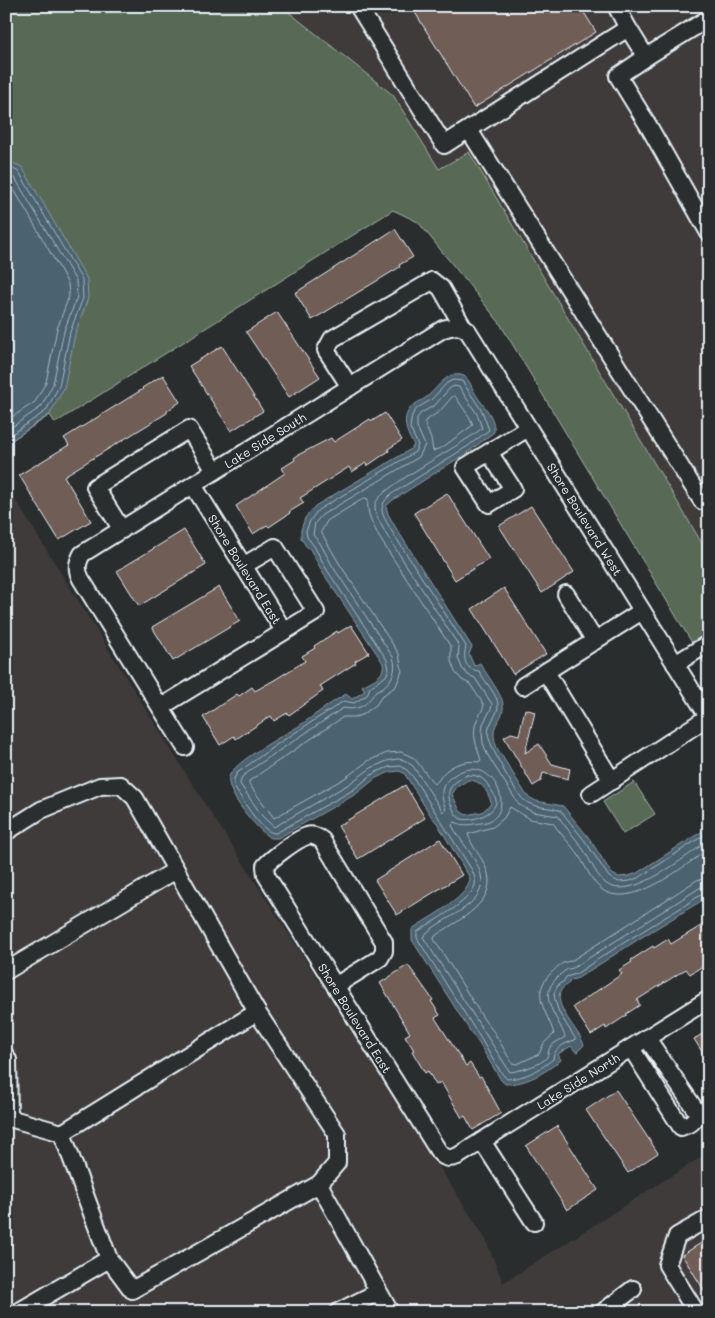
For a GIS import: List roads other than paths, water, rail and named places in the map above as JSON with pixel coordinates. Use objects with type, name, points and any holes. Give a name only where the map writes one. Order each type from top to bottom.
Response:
[{"type":"street","points":[[358,6],[444,145],[628,28]]},
{"type":"street","points":[[616,6],[646,57]]},
{"type":"street","points":[[709,18],[618,76],[709,233]]},
{"type":"street","points":[[469,130],[702,501],[709,497]]},
{"type":"street","name":"Shore Boulevard West","points":[[350,387],[326,350],[332,339],[432,281],[441,288],[460,326],[468,332],[708,717]]},
{"type":"street","name":"Lake Side South","points":[[161,707],[81,579],[77,571],[78,562],[82,554],[443,329],[460,326]]},
{"type":"street","points":[[489,452],[528,428]]},
{"type":"street","points":[[122,530],[96,488],[166,443],[189,429],[216,471]]},
{"type":"street","name":"Shore Boulevard East","points":[[161,707],[284,631],[193,485]]},
{"type":"street","points":[[243,566],[275,547],[306,596],[316,612],[284,631]]},
{"type":"street","points":[[566,594],[595,640]]},
{"type":"street","points":[[523,686],[642,611]]},
{"type":"street","points":[[675,664],[709,643]]},
{"type":"street","points":[[546,672],[612,780]]},
{"type":"street","points":[[161,707],[185,747]]},
{"type":"street","points":[[592,794],[708,717]]},
{"type":"street","points":[[6,832],[41,810],[100,786],[121,785],[135,798],[257,1012],[337,1134],[337,1163],[319,1184],[132,1290],[109,1259],[62,1133]]},
{"type":"street","name":"Shore Boulevard East","points":[[335,986],[380,958],[384,950],[384,942],[322,840],[316,836],[308,835],[272,858],[265,866],[266,875],[438,1152],[446,1158]]},
{"type":"street","points":[[6,971],[176,870]]},
{"type":"street","name":"Lake Side North","points":[[446,1158],[458,1156],[709,1000]]},
{"type":"street","points":[[6,1056],[8,1060],[8,1118],[62,1133],[257,1012]]},
{"type":"street","points":[[631,1048],[681,1127],[691,1123],[699,1115],[647,1038]]},
{"type":"street","points":[[482,1141],[534,1222]]},
{"type":"street","points":[[319,1184],[390,1312]]},
{"type":"street","points":[[696,1312],[667,1265],[677,1236],[709,1218]]},
{"type":"street","points":[[18,1312],[109,1259]]},
{"type":"street","points":[[603,1312],[633,1289]]},
{"type":"street","points":[[338,1312],[378,1292]]},
{"type":"water","points":[[13,163],[22,167],[87,279],[88,298],[75,334],[64,388],[50,414],[6,444],[6,167]]},
{"type":"water","points":[[460,375],[468,380],[491,416],[494,432],[471,450],[386,506],[396,528],[472,647],[469,654],[474,666],[480,663],[500,695],[503,710],[494,732],[497,748],[527,796],[536,801],[563,806],[589,838],[612,874],[619,877],[637,873],[709,827],[709,895],[578,978],[569,981],[561,990],[559,996],[560,1003],[584,1045],[577,1052],[571,1046],[558,1054],[561,1060],[548,1069],[528,1080],[513,1084],[505,1084],[501,1080],[412,940],[412,929],[456,900],[463,893],[470,878],[404,773],[399,771],[390,772],[376,778],[356,794],[278,838],[270,838],[258,827],[237,801],[229,784],[229,777],[233,771],[249,757],[346,694],[352,699],[365,691],[362,686],[377,678],[382,672],[383,663],[301,538],[301,530],[305,518],[315,506],[411,449],[414,445],[406,429],[407,413],[410,408],[448,377]],"holes":[[[468,780],[473,780],[483,786],[491,802],[482,812],[466,815],[460,811],[452,794],[457,787]]]}]
